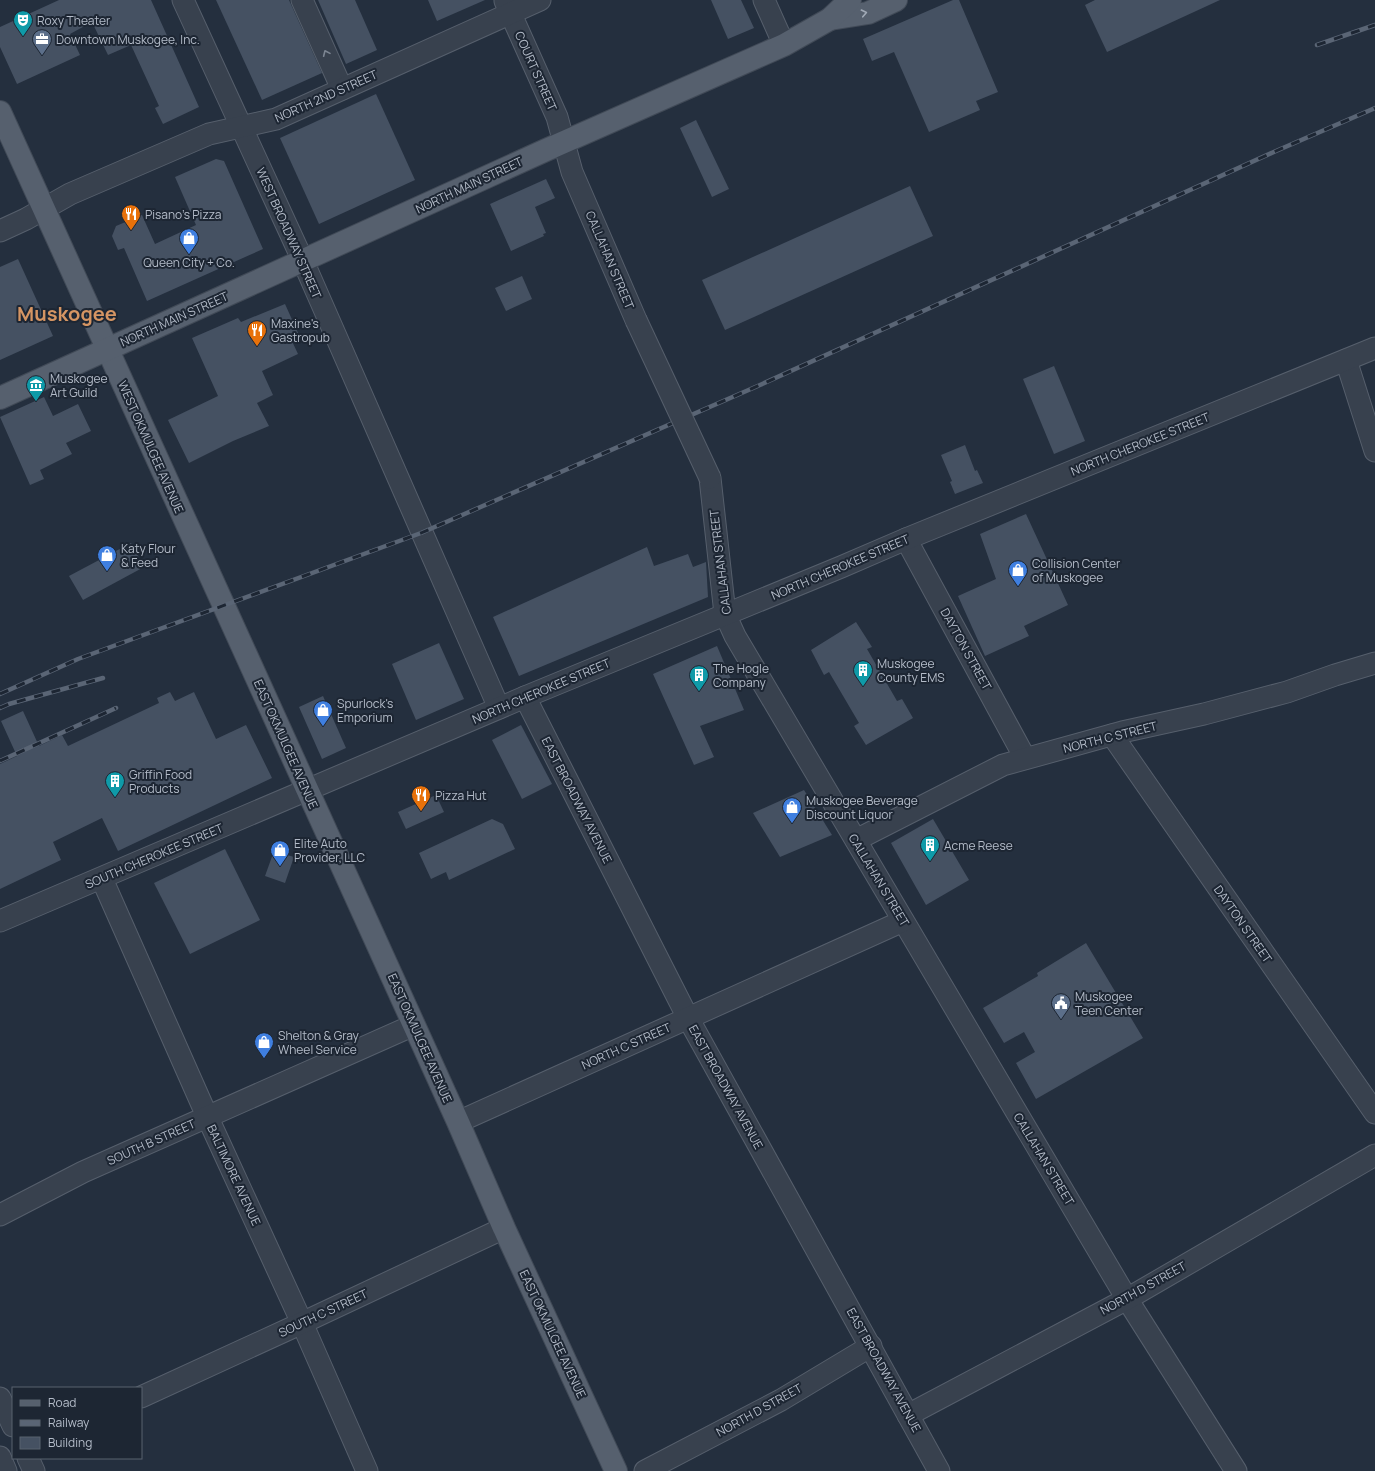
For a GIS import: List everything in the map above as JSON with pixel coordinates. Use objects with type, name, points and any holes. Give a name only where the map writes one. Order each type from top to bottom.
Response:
[{"type":"main road","name":"NORTH MAIN STREET","points":[[0,398],[107,348],[303,262],[784,45],[830,19],[850,0]]},
{"type":"main road","name":"NORTH MAIN STREET","points":[[830,19],[868,13],[896,0]]},
{"type":"main road","name":"WEST OKMULGEE AVENUE","points":[[0,112],[223,606]]},
{"type":"main road","name":"EAST OKMULGEE AVENUE","points":[[223,606],[458,1122],[504,1228],[616,1471]]},
{"type":"street","name":"WEST BROADWAY STREET","points":[[183,0],[303,262],[499,708]]},
{"type":"street","points":[[302,0],[342,89]]},
{"type":"street","name":"NORTH 2ND STREET","points":[[0,231],[26,219],[70,194],[209,134],[276,119],[342,89],[507,7],[540,0]]},
{"type":"street","points":[[764,0],[784,45]]},
{"type":"street","name":"COURT STREET","points":[[507,7],[557,117],[564,143]]},
{"type":"street","name":"CALLAHAN STREET","points":[[564,143],[572,172],[636,320],[710,478],[725,614],[735,636],[1127,1299],[1236,1471]]},
{"type":"street","name":"NORTH CHEROKEE STREET","points":[[307,790],[525,697],[842,567],[906,539],[1375,348]]},
{"type":"street","points":[[1346,360],[1375,452]]},
{"type":"street","name":"DAYTON STREET","points":[[906,539],[1026,758]]},
{"type":"street","name":"NORTH C STREET","points":[[856,840],[1003,765],[1112,735],[1204,714],[1287,692],[1375,663]]},
{"type":"street","name":"EAST BROADWAY AVENUE","points":[[525,697],[688,1018],[939,1471]]},
{"type":"street","name":"DAYTON STREET","points":[[1112,735],[1375,1113]]},
{"type":"street","name":"SOUTH CHEROKEE STREET","points":[[0,921],[102,879],[307,790]]},
{"type":"street","name":"BALTIMORE AVENUE","points":[[102,879],[367,1471]]},
{"type":"street","name":"NORTH C STREET","points":[[458,1122],[904,921]]},
{"type":"street","name":"SOUTH B STREET","points":[[0,1215],[83,1172],[414,1025]]},
{"type":"street","name":"NORTH D STREET","points":[[908,1415],[1127,1299],[1375,1155]]},
{"type":"street","name":"SOUTH C STREET","points":[[142,1397],[302,1324],[504,1228]]},
{"type":"street","name":"NORTH D STREET","points":[[645,1471],[781,1400],[870,1346]]},
{"type":"street","points":[[0,1398],[12,1424]]},
{"type":"street","points":[[28,1459],[34,1471]]},
{"type":"building","points":[[59,0],[151,0],[199,107],[163,124],[155,108],[159,106],[131,45],[108,55],[92,22],[70,34],[80,55],[17,84],[0,47],[0,27]]},
{"type":"building","points":[[216,0],[289,0],[322,73],[262,100]]},
{"type":"building","points":[[318,0],[355,0],[377,50],[346,64]]},
{"type":"building","points":[[428,0],[485,0],[437,21]]},
{"type":"building","points":[[711,0],[741,0],[754,28],[728,39]]},
{"type":"building","points":[[953,0],[959,0],[998,92],[976,101],[980,110],[929,132],[894,52],[872,61],[863,39]]},
{"type":"building","points":[[1095,0],[1220,0],[1107,52],[1085,5]]},
{"type":"building","points":[[376,94],[415,180],[319,224],[280,138]]},
{"type":"building","points":[[696,120],[729,189],[712,197],[680,128]]},
{"type":"building","points":[[216,159],[224,161],[263,249],[147,301],[124,248],[118,250],[112,236],[116,226],[142,215],[155,244],[196,225],[175,177]]},
{"type":"building","points":[[546,179],[555,198],[535,207],[546,233],[543,234],[544,236],[511,251],[490,204]]},
{"type":"building","points":[[910,186],[933,236],[725,330],[702,280]]},
{"type":"building","points":[[18,259],[53,336],[0,360],[0,267]]},
{"type":"building","points":[[522,276],[532,299],[506,311],[495,288]]},
{"type":"building","points":[[285,304],[299,335],[291,339],[298,354],[262,371],[273,395],[257,403],[269,426],[233,441],[189,463],[168,420],[218,396],[192,338],[238,318],[241,322]]},
{"type":"building","points":[[1054,366],[1085,441],[1054,454],[1023,379]]},
{"type":"building","points":[[44,397],[53,416],[78,404],[91,431],[66,443],[72,454],[40,470],[44,479],[30,485],[0,417]]},
{"type":"building","points":[[965,445],[975,471],[977,470],[983,483],[955,494],[950,482],[952,481],[941,455]]},
{"type":"building","name":"Collision Center of Muskogee","points":[[1026,514],[1068,605],[1024,626],[1029,636],[985,656],[958,596],[996,579],[980,534]]},
{"type":"building","name":"Katy Flour & Feed","points":[[131,543],[144,567],[83,600],[69,576]]},
{"type":"building","points":[[647,547],[654,566],[688,554],[693,567],[706,562],[708,597],[519,676],[493,617]]},
{"type":"building","name":"Muskogee County EMS","points":[[856,622],[872,647],[867,649],[897,701],[902,699],[913,718],[866,745],[854,726],[859,723],[829,672],[824,675],[811,650]]},
{"type":"building","points":[[439,643],[464,699],[416,720],[392,664]]},
{"type":"building","name":"The Hogle Company","points":[[717,646],[744,710],[700,726],[714,757],[694,765],[653,674]]},
{"type":"building","name":"Griffin Food Products","points":[[170,692],[175,701],[194,692],[216,739],[246,725],[272,778],[118,851],[102,818],[53,842],[61,860],[0,889],[0,764],[17,756],[1,721],[23,711],[39,746],[62,735],[68,746],[159,703],[157,698]]},
{"type":"building","name":"Spurlock's Emporium","points":[[323,696],[346,748],[322,759],[299,707]]},
{"type":"building","points":[[521,725],[552,784],[522,799],[492,740]]},
{"type":"building","name":"Muskogee Beverage Discount Liquor","points":[[804,790],[832,835],[780,857],[753,813]]},
{"type":"building","name":"Pizza Hut","points":[[436,795],[444,812],[406,829],[398,812]]},
{"type":"building","points":[[492,819],[503,824],[515,849],[449,880],[446,872],[431,879],[419,853]]},
{"type":"building","name":"Acme Reese","points":[[933,819],[969,880],[926,905],[891,843]]},
{"type":"building","points":[[225,849],[260,920],[190,954],[154,883]]},
{"type":"building","name":"Elite Auto Provider, LLC","points":[[274,851],[294,857],[285,883],[265,876]]},
{"type":"building","name":"Muskogee Teen Center","points":[[1086,943],[1143,1038],[1036,1099],[1016,1063],[1035,1052],[1024,1032],[1004,1043],[983,1008],[1038,976],[1037,973]]},
{"type":"railway","points":[[1317,45],[1375,25]]},
{"type":"railway","points":[[0,694],[78,659],[421,533],[760,385],[1276,151],[1375,108]]},
{"type":"railway","points":[[0,708],[9,704],[103,678]]},
{"type":"railway","points":[[0,761],[116,708]]},
{"type":"place","name":"Roxy Theater","points":[[23,37]]},
{"type":"place","name":"Downtown Muskogee, Inc.","points":[[42,56]]},
{"type":"place","name":"Pisano's Pizza","points":[[131,231]]},
{"type":"place","name":"Queen City + Co.","points":[[189,255]]},
{"type":"place","name":"Maxine's Gastropub","points":[[257,347]]},
{"type":"place","name":"Muskogee Art Guild","points":[[36,402]]},
{"type":"place","name":"Katy Flour & Feed","points":[[107,572]]},
{"type":"place","name":"Collision Center of Muskogee","points":[[1018,587]]},
{"type":"place","name":"Muskogee County EMS","points":[[863,687]]},
{"type":"place","name":"The Hogle Company","points":[[699,692]]},
{"type":"place","name":"Spurlock's Emporium","points":[[323,727]]},
{"type":"place","name":"Griffin Food Products","points":[[115,798]]},
{"type":"place","name":"Pizza Hut","points":[[421,812]]},
{"type":"place","name":"Muskogee Beverage Discount Liquor","points":[[792,824]]},
{"type":"place","name":"Acme Reese","points":[[930,862]]},
{"type":"place","name":"Elite Auto Provider, LLC","points":[[280,867]]},
{"type":"place","name":"Muskogee Teen Center","points":[[1061,1020]]},
{"type":"place","name":"Shelton & Gray Wheel Service","points":[[264,1059]]},
{"type":"district","name":"Muskogee","points":[[67,313]]}]
